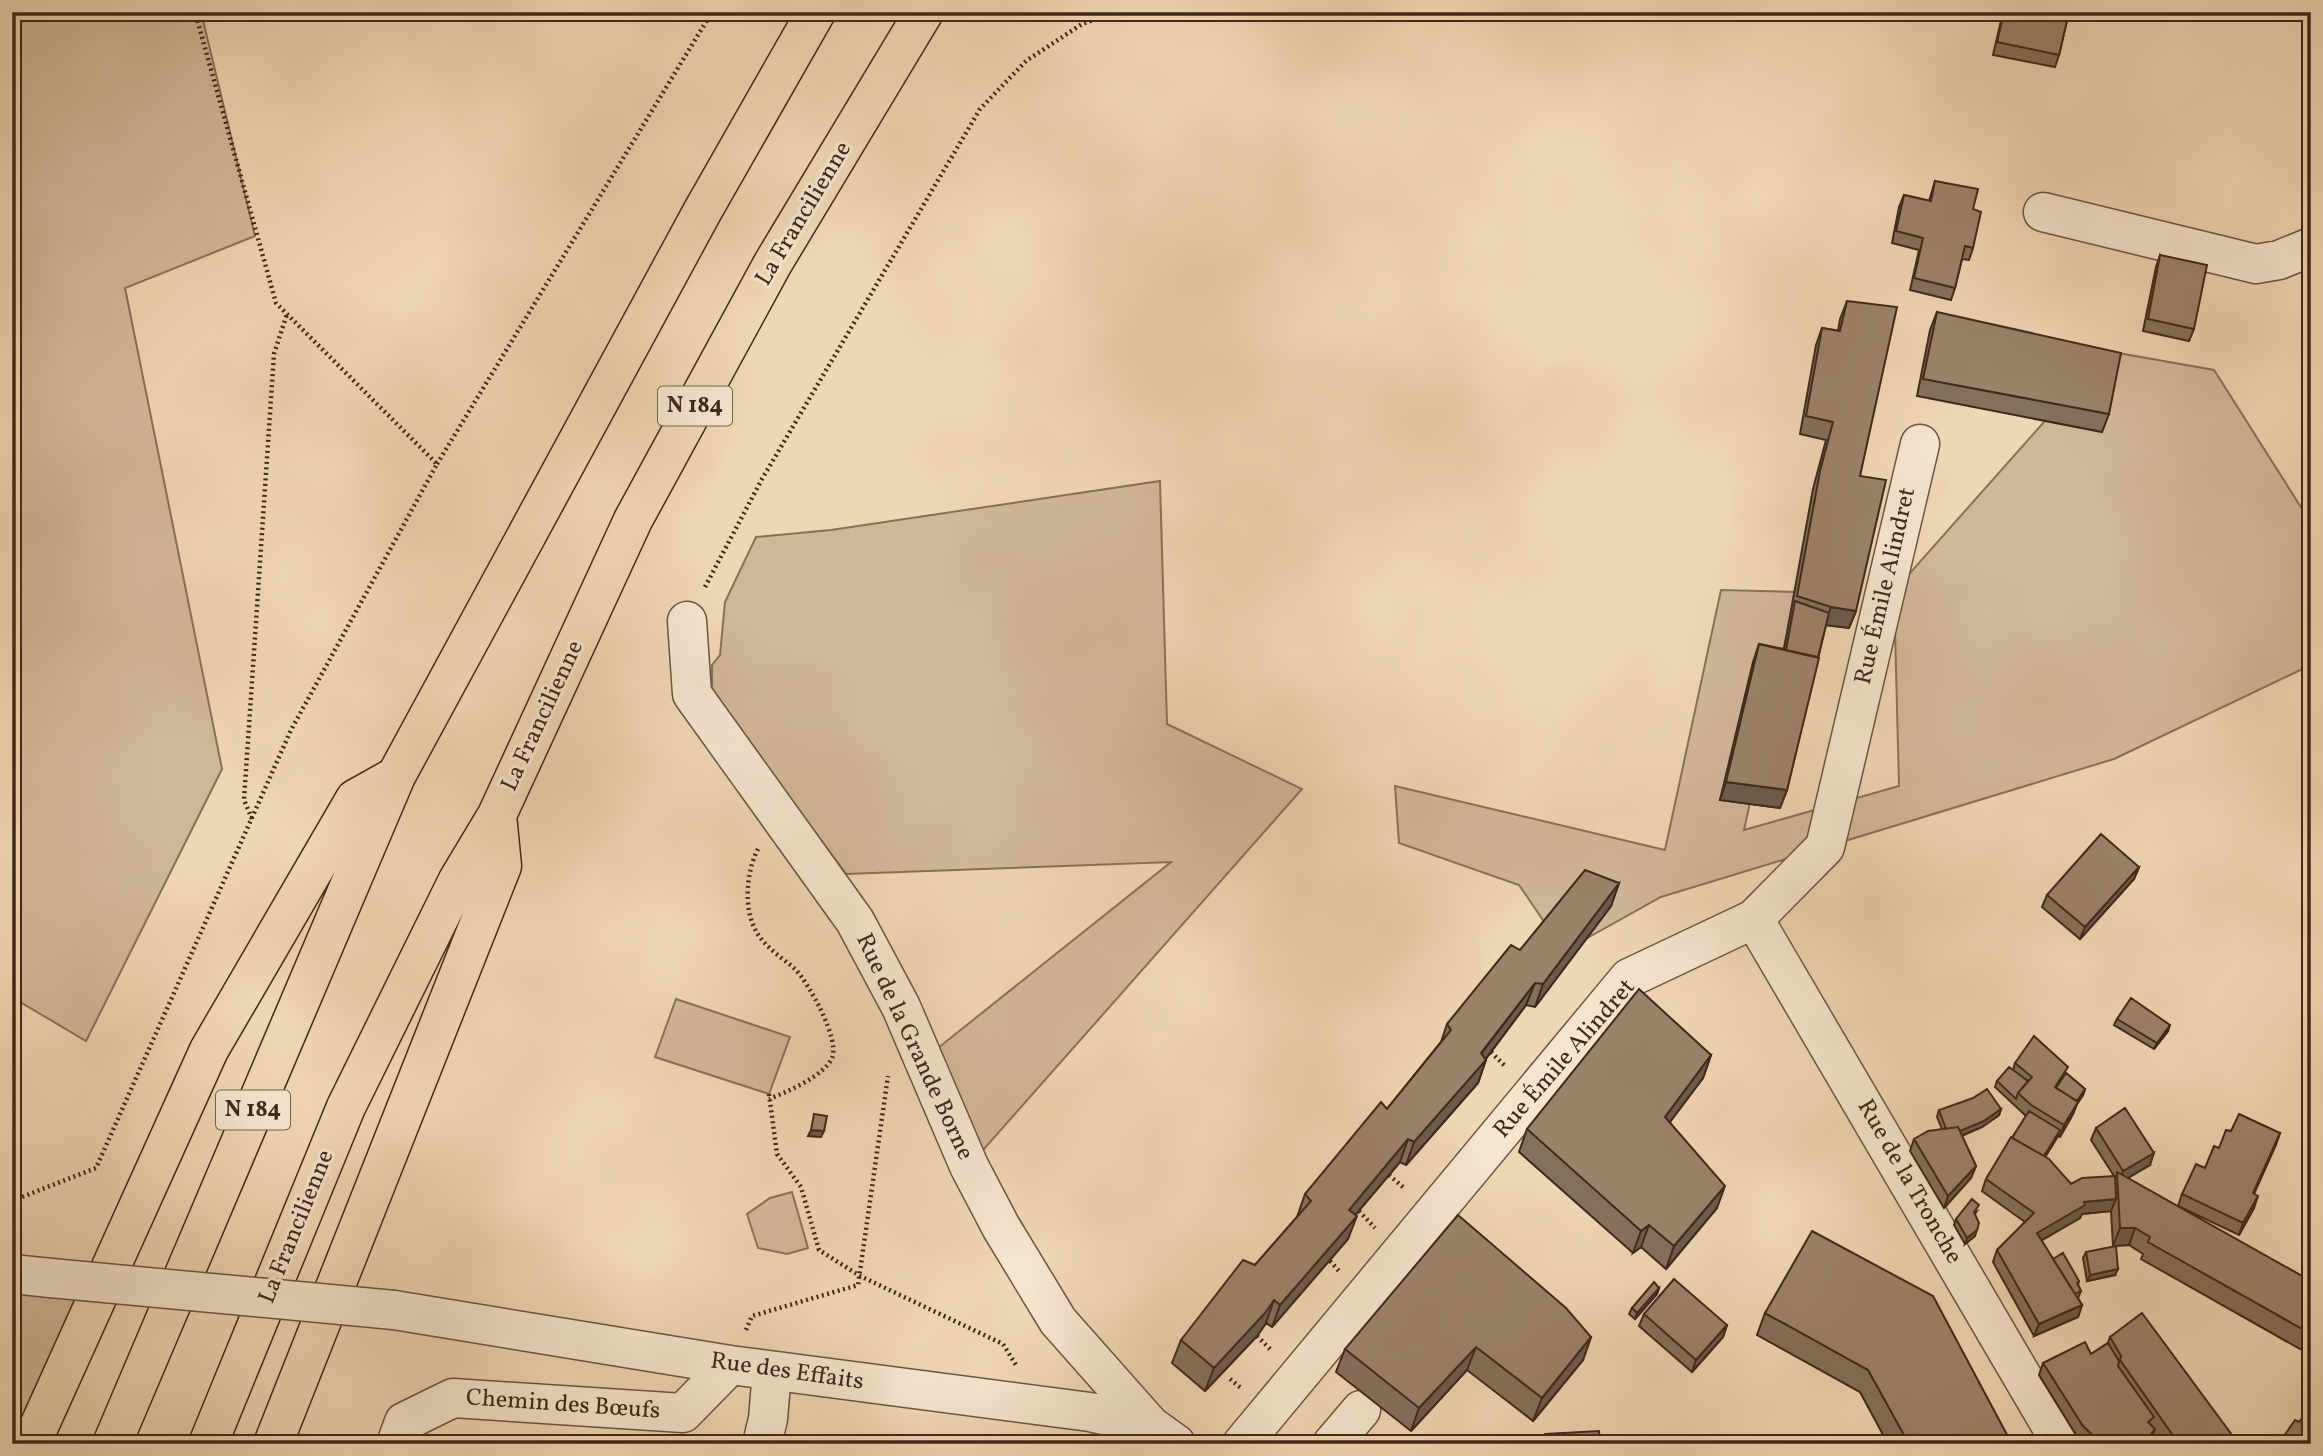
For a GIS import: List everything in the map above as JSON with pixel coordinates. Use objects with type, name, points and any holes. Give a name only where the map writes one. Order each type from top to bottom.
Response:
[{"type":"highway","name":"N 184","points":[[112,1444],[396,776],[702,212],[816,12]]},
{"type":"highway","name":"La Francilienne","points":[[208,1444],[346,1107],[457,880],[497,815],[633,520],[773,263],[924,12]]},
{"type":"highway","points":[[32,1444],[209,1050],[355,799],[396,776]]},
{"type":"highway","points":[[273,1444],[502,866],[497,815]]},
{"type":"street","points":[[2043,212],[2256,264],[2279,260],[2311,247]]},
{"type":"street","name":"Rue Émile Alindret","points":[[1242,1444],[1629,978],[1754,919],[1825,847],[1920,444]]},
{"type":"street","name":"Rue de la Grande Borne","points":[[687,621],[692,694],[855,921],[901,1007],[969,1166],[1001,1227],[1058,1321],[1163,1435]]},
{"type":"street","name":"Rue de la Tronche","points":[[1754,919],[2057,1436],[2066,1444]]},
{"type":"street","name":"Rue des Effaits","points":[[12,1274],[394,1310],[730,1365],[1090,1412],[1163,1435]]},
{"type":"street","name":"Chemin des Bœufs","points":[[396,1444],[404,1422],[453,1398],[683,1413],[730,1365]]},
{"type":"street","points":[[762,1444],[768,1419],[772,1371]]},
{"type":"street","points":[[1332,1444],[1360,1410]]},
{"type":"path","points":[[195,12],[276,303],[437,464]]},
{"type":"path","points":[[12,1201],[96,1168],[290,730],[437,464],[712,12]]},
{"type":"path","points":[[687,621],[762,479],[980,109],[1026,61],[1082,24],[1115,12]]},
{"type":"path","points":[[252,819],[244,800],[274,354],[287,314]]},
{"type":"path","points":[[763,840],[753,860],[747,898],[756,931],[774,953],[797,972],[812,993],[825,1019],[833,1047],[833,1057],[821,1071],[787,1092],[769,1096],[777,1154],[801,1187],[819,1250],[860,1276],[1003,1344],[1044,1406]]},
{"type":"path","points":[[730,1365],[752,1316],[858,1285],[890,1065]]},
{"type":"shaded area","points":[[12,12],[201,12],[255,236],[125,288],[222,769],[86,1041],[15,999],[12,986]]},
{"type":"shaded area","points":[[2107,351],[2214,370],[2311,523],[2311,665],[2114,759],[1661,897],[1564,951],[1519,885],[1399,843],[1395,786],[1665,850],[1721,590],[1796,592],[1744,830],[1899,786],[1894,591]]},
{"type":"shaded area","points":[[1160,481],[1167,724],[1302,789],[969,1166],[923,1060],[1171,862],[846,874],[712,692],[712,665],[720,655],[725,602],[756,537],[831,530]]},
{"type":"shaded area","points":[[676,999],[790,1037],[769,1094],[655,1057]]},
{"type":"shaded area","points":[[792,1192],[808,1248],[787,1254],[758,1248],[747,1214],[770,1198]]},
{"type":"shaded area","points":[[12,1289],[79,1294],[12,1444]]},
{"type":"building","points":[[2004,12],[2069,12],[2059,55],[1997,42]]},
{"type":"building","points":[[1935,181],[1978,189],[1973,209],[1981,212],[1973,248],[1965,246],[1955,288],[1914,278],[1923,238],[1896,231],[1904,195],[1931,201]]},
{"type":"building","points":[[2160,255],[2207,265],[2194,329],[2148,319]]},
{"type":"building","points":[[1847,301],[1897,307],[1860,476],[1886,480],[1856,611],[1831,607],[1797,596],[1820,471],[1833,422],[1806,416],[1822,328],[1840,331]]},
{"type":"building","points":[[1937,312],[2121,353],[2109,414],[1923,379]]},
{"type":"building","points":[[1795,601],[1829,613],[1818,657],[1786,650]]},
{"type":"building","points":[[1759,644],[1819,658],[1787,790],[1726,782]]},
{"type":"building","points":[[2101,834],[2139,867],[2085,927],[2047,895]]},
{"type":"building","points":[[1585,870],[1619,883],[1543,984],[1535,983],[1481,1053],[1486,1060],[1414,1142],[1408,1139],[1349,1210],[1357,1216],[1280,1305],[1274,1300],[1214,1368],[1181,1340],[1243,1260],[1255,1265],[1311,1201],[1305,1194],[1381,1102],[1387,1109],[1451,1030],[1447,1024],[1511,945],[1520,950]]},
{"type":"building","points":[[1639,989],[1711,1055],[1665,1117],[1725,1186],[1674,1246],[1649,1225],[1641,1231],[1527,1129]]},
{"type":"building","points":[[2131,998],[2170,1025],[2157,1043],[2117,1019]]},
{"type":"building","points":[[2034,1036],[2068,1067],[2055,1087],[2078,1102],[2064,1125],[2031,1105],[2018,1093],[2032,1077],[2015,1063]]},
{"type":"building","points":[[2009,1067],[2028,1081],[2016,1099],[1997,1081]]},
{"type":"building","points":[[2066,1073],[2085,1089],[2077,1101],[2056,1088]]},
{"type":"building","points":[[1987,1089],[2001,1109],[1984,1121],[1960,1131],[1958,1127],[1946,1129],[1939,1110],[1973,1098]]},
{"type":"building","points":[[2125,1108],[2154,1153],[2123,1171],[2096,1128]]},
{"type":"building","points":[[2029,1111],[2060,1130],[2044,1156],[2012,1138]]},
{"type":"building","points":[[814,1114],[827,1116],[824,1131],[811,1130]]},
{"type":"building","points":[[2239,1114],[2280,1133],[2253,1193],[2258,1196],[2243,1223],[2182,1194],[2196,1164],[2205,1168],[2214,1146],[2219,1148],[2226,1130],[2231,1131]]},
{"type":"building","points":[[1958,1127],[1976,1166],[1948,1196],[1914,1139],[1928,1131]]},
{"type":"building","points":[[2011,1137],[2049,1159],[2071,1184],[2082,1178],[2115,1176],[2116,1199],[2084,1202],[2085,1205],[2037,1233],[2082,1305],[2039,1324],[1997,1250],[2034,1213],[1986,1179]]},
{"type":"building","points":[[2117,1172],[2311,1281],[2311,1334],[2148,1242],[2150,1237],[2135,1228],[2120,1228]]},
{"type":"building","points":[[1972,1199],[1979,1205],[1974,1212],[1979,1223],[1977,1230],[1967,1238],[1956,1219]]},
{"type":"building","points":[[1458,1215],[1566,1308],[1591,1337],[1542,1398],[1476,1347],[1419,1408],[1345,1349]]},
{"type":"building","points":[[1812,1231],[1933,1296],[2012,1444],[1909,1444],[1868,1370],[1765,1313]]},
{"type":"building","points":[[2116,1246],[2118,1269],[2090,1275],[2086,1252]]},
{"type":"building","points":[[2063,1253],[2079,1281],[2077,1283],[2081,1291],[2075,1294],[2053,1259]]},
{"type":"building","points":[[1674,1279],[1727,1325],[1696,1360],[1644,1314]]},
{"type":"building","points":[[1654,1282],[1659,1288],[1637,1313],[1632,1308]]},
{"type":"building","points":[[2142,1313],[2232,1435],[2224,1444],[2179,1444],[2120,1360],[2121,1356],[2110,1337]]},
{"type":"building","points":[[2085,1342],[2091,1354],[2108,1343],[2119,1361],[2118,1366],[2154,1417],[2148,1422],[2155,1429],[2143,1444],[2102,1444],[2083,1426],[2043,1363]]},
{"type":"building","points":[[2308,1410],[2311,1413],[2311,1444],[2299,1444],[2284,1436],[2295,1420],[2299,1422]]},
{"type":"building","points":[[1599,1431],[1600,1444],[1536,1444],[1545,1434]]},
{"type":"building","points":[[2047,1435],[2056,1444],[2037,1444]]},
{"type":"building","points":[[599,1438],[600,1444],[560,1444]]},
{"type":"building","points":[[845,1439],[864,1444],[844,1444]]},
{"type":"building","points":[[624,1440],[640,1444],[623,1444]]}]
